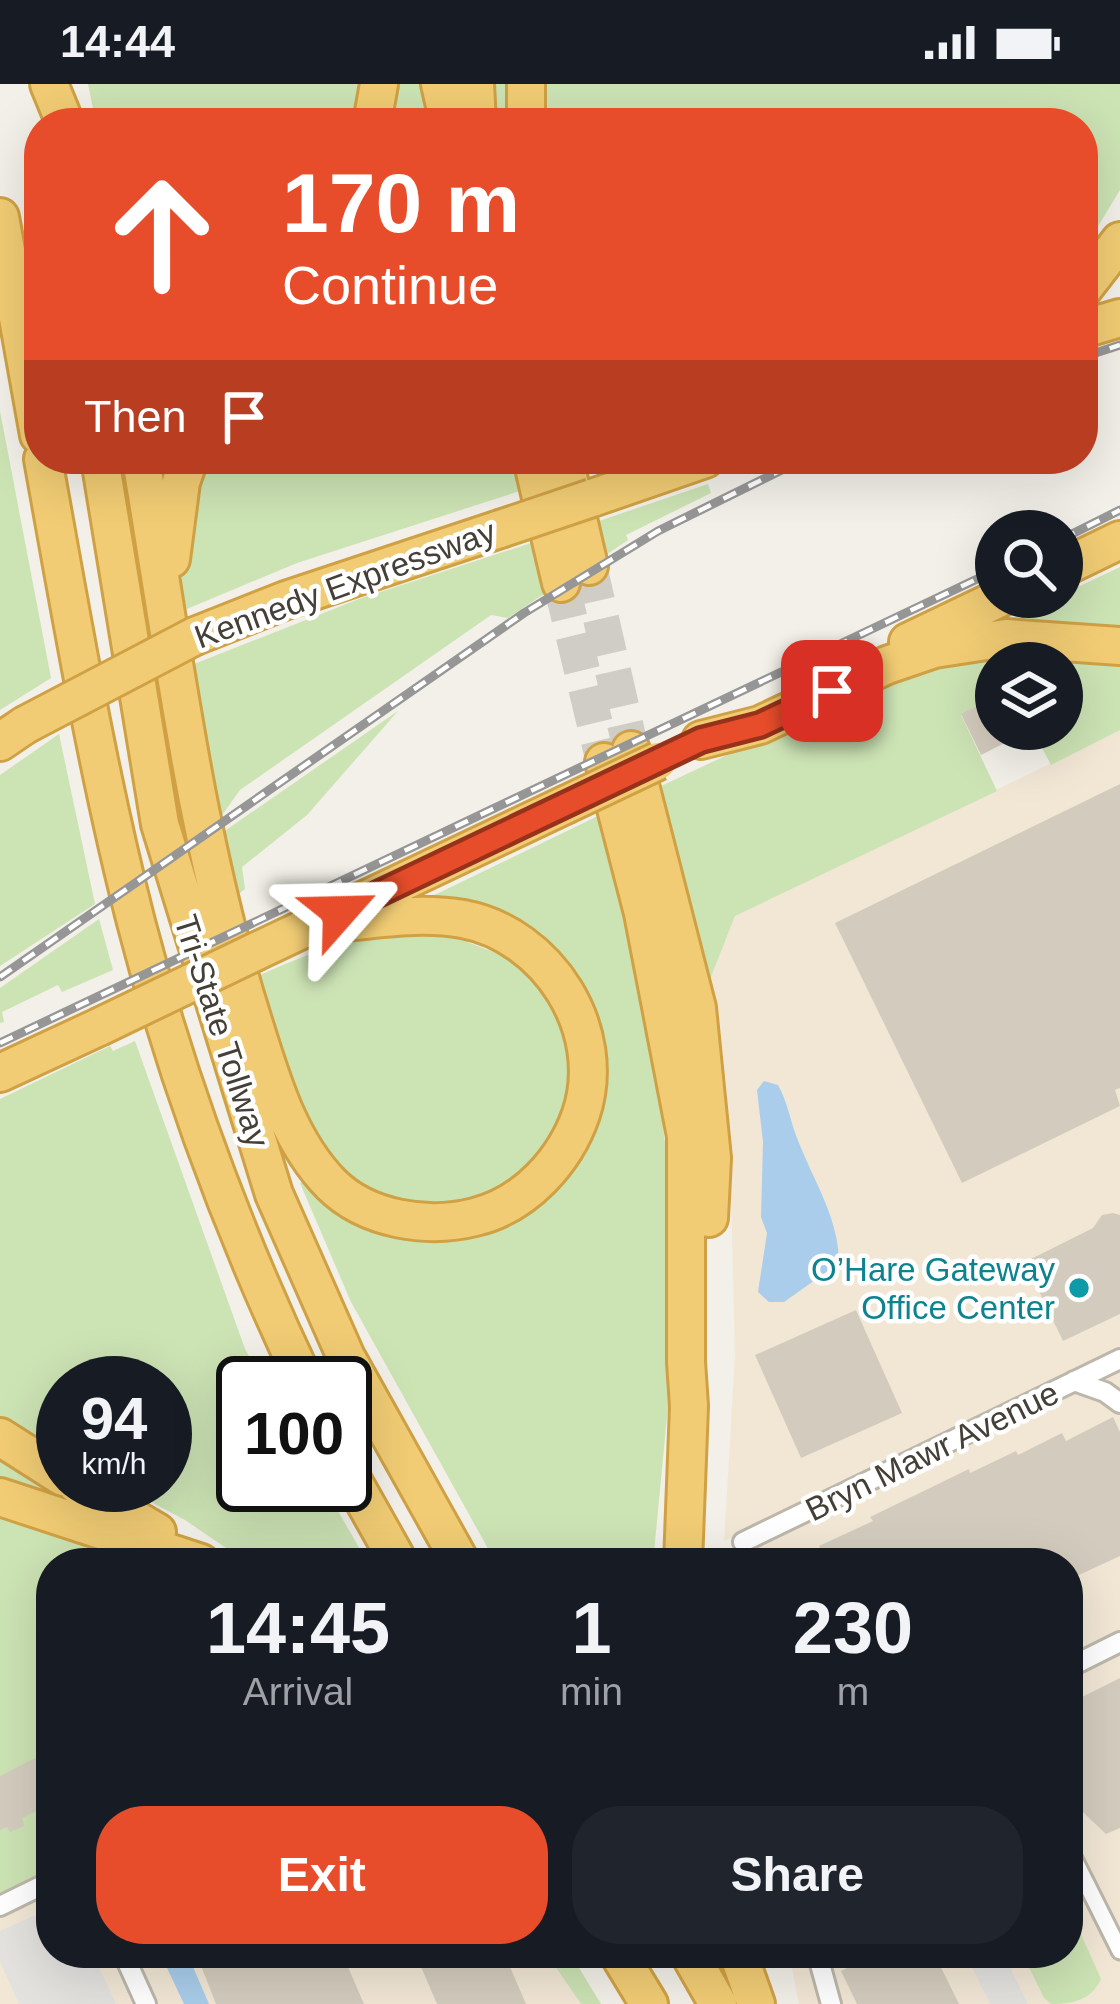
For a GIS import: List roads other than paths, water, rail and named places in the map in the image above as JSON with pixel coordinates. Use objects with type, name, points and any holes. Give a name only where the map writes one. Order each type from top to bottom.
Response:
[{"type":"highway","points":[[0,217],[24,351]]},
{"type":"highway","points":[[1098,270],[1120,242]]},
{"type":"highway","name":"Tri-State Tollway","points":[[46,474],[102,779],[137,925],[174,1050],[232,1216],[293,1356]]},
{"type":"highway","name":"Tri-State Tollway","points":[[102,474],[160,824],[274,1195],[346,1358],[453,1548]]},
{"type":"highway","points":[[144,474],[196,798],[239,976],[294,1134],[329,1182],[350,1200],[381,1214],[448,1224],[488,1214],[526,1193],[554,1164],[574,1134],[584,1106],[587,1072],[578,1017],[552,972],[513,939],[462,919],[395,918],[309,926]]},
{"type":"highway","points":[[167,610],[173,532],[186,474]]},
{"type":"highway","points":[[538,474],[575,574],[565,474]]},
{"type":"highway","name":"Kennedy Expressway","points":[[13,734],[123,670],[195,636],[286,600],[662,474]]},
{"type":"highway","points":[[1083,558],[1120,540]]},
{"type":"highway","points":[[701,740],[975,610]]},
{"type":"highway","points":[[0,1073],[565,806],[631,758],[760,725],[887,665],[934,649],[1006,638],[1120,646]]},
{"type":"highway","points":[[631,758],[697,1008],[708,1097],[712,1159],[698,1363],[689,1406],[684,1548]]},
{"type":"highway","points":[[0,1437],[36,1460]]},
{"type":"highway","points":[[0,1497],[159,1548]]},
{"type":"highway","points":[[122,1512],[181,1548]]},
{"type":"highway","points":[[370,1512],[391,1548]]},
{"type":"highway","points":[[627,1968],[649,2004]]},
{"type":"highway","points":[[697,1968],[718,2004]]},
{"type":"highway","points":[[743,1968],[756,2004]]},
{"type":"street","name":"Bryn Mawr Avenue","points":[[743,1542],[1120,1358]]},
{"type":"street","points":[[1074,1381],[1120,1403]]},
{"type":"street","points":[[1083,1660],[1120,1642]]},
{"type":"street","points":[[1083,1877],[1120,1952]]},
{"type":"street","points":[[0,1906],[36,1888]]},
{"type":"street","points":[[130,1968],[146,2004]]},
{"type":"street","points":[[821,1968],[831,2004]]},
{"type":"water","points":[[764,1081],[778,1085],[838,1246],[839,1263],[784,1302],[769,1302],[758,1292],[767,1233],[761,1217],[763,1142],[757,1090]]},
{"type":"water","points":[[167,1968],[193,1968],[209,2004],[184,2004]]},
{"type":"tunnel","points":[[589,566],[631,750]]},
{"type":"tunnel","points":[[561,583],[604,762]]},
{"type":"railway","points":[[1098,352],[1120,345]]},
{"type":"railway","points":[[0,977],[524,613],[658,531],[774,474]]},
{"type":"railway","points":[[1083,528],[1120,510]]},
{"type":"railway","points":[[0,1043],[975,580]]},
{"type":"place","name":"O’Hare Gateway Office Center","points":[[1079,1288]]}]
